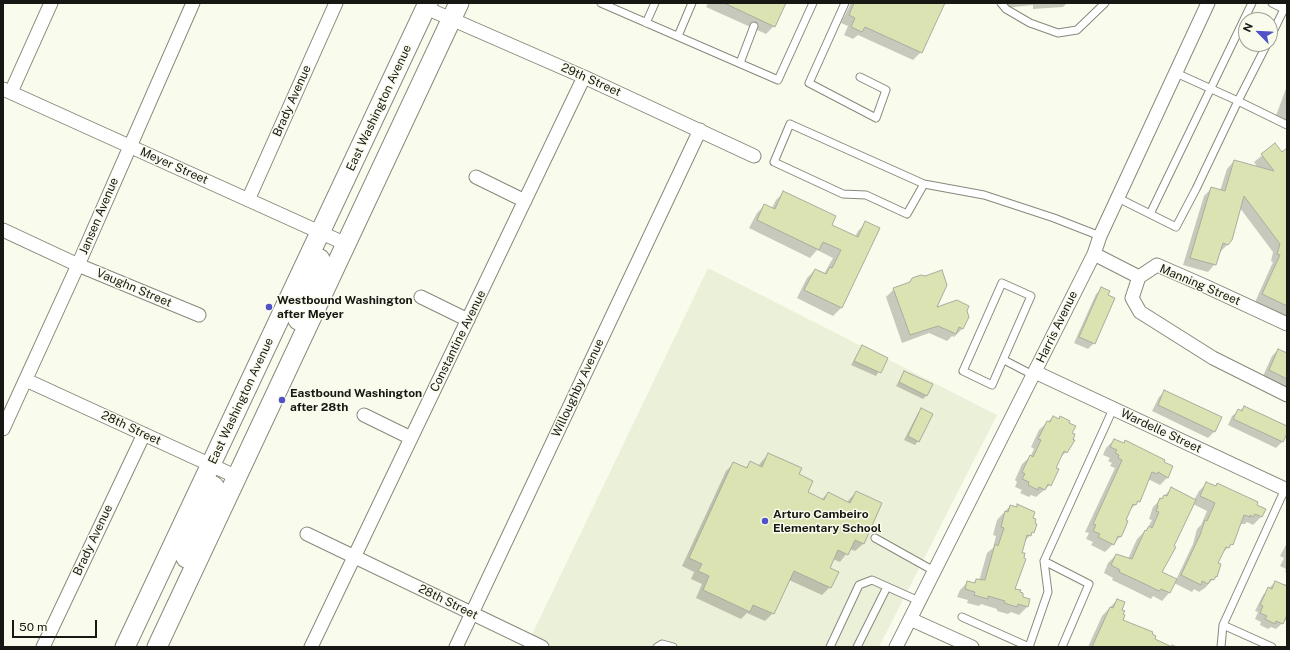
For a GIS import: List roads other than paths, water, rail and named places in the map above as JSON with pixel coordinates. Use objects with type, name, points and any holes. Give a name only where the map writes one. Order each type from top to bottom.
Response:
[{"type":"main road","name":"East Washington Avenue","points":[[223,470],[278,389],[292,334],[427,5]]},
{"type":"main road","name":"East Washington Avenue","points":[[125,647],[223,470],[332,238],[456,11]]},
{"type":"main road","points":[[160,641],[182,569],[210,494],[223,470]]},
{"type":"street","points":[[7,90],[51,3]]},
{"type":"street","name":"Jansen Avenue","points":[[3,429],[78,265],[193,3]]},
{"type":"street","name":"Brady Avenue","points":[[248,200],[336,3]]},
{"type":"street","name":"Harris Avenue","points":[[896,647],[1094,254],[1100,236],[1208,3]]},
{"type":"street","name":"29th Street","points":[[427,5],[456,11],[584,77],[754,156]]},
{"type":"street","name":"Constantine Avenue","points":[[311,647],[584,77]]},
{"type":"street","name":"Meyer Street","points":[[7,90],[332,238]]},
{"type":"street","name":"Willoughby Avenue","points":[[456,647],[700,130]]},
{"type":"street","points":[[476,177],[525,201]]},
{"type":"street","name":"Vaughn Street","points":[[3,230],[78,265],[199,315]]},
{"type":"street","points":[[1094,254],[1139,276],[1132,298],[1140,312],[1213,358],[1287,396]]},
{"type":"street","name":"Manning Street","points":[[1139,276],[1157,266],[1205,286],[1287,324]]},
{"type":"street","points":[[421,297],[468,320]]},
{"type":"street","name":"Wardelle Street","points":[[1034,373],[1286,488]]},
{"type":"street","name":"28th Street","points":[[26,380],[223,470]]},
{"type":"street","points":[[364,415],[411,438]]},
{"type":"street","name":"Brady Avenue","points":[[43,647],[144,434]]},
{"type":"street","name":"28th Street","points":[[307,534],[542,647]]},
{"type":"street","points":[[910,619],[972,647]]},
{"type":"lane","points":[[601,3],[619,6],[646,23],[778,80],[813,3]]},
{"type":"lane","points":[[646,23],[655,3]]},
{"type":"lane","points":[[678,36],[692,3]]},
{"type":"lane","points":[[845,3],[809,83],[876,118],[886,90],[860,77]]},
{"type":"lane","points":[[1001,3],[1006,8],[1030,23],[1058,34],[1077,30],[1105,3]]},
{"type":"lane","points":[[1150,214],[1252,3]]},
{"type":"lane","points":[[1272,3],[1285,6],[1278,21]]},
{"type":"lane","points":[[740,63],[754,26]]},
{"type":"lane","points":[[1118,198],[1176,227],[1263,52]]},
{"type":"lane","points":[[1176,73],[1287,125]]},
{"type":"lane","points":[[924,184],[907,214],[866,195],[843,194],[774,162],[790,124],[924,184],[984,195],[1054,218],[1100,236]]},
{"type":"lane","points":[[1002,283],[1031,296],[1004,360],[992,385],[963,371],[1002,283]]},
{"type":"lane","points":[[1004,360],[1034,373]]},
{"type":"lane","points":[[962,617],[1029,647],[1048,592],[1044,561],[1113,409]]},
{"type":"lane","points":[[1221,647],[1223,625],[1286,488]]},
{"type":"lane","points":[[875,538],[934,571]]},
{"type":"lane","points":[[1044,561],[1089,584],[1062,647]]},
{"type":"lane","points":[[830,647],[859,585],[872,580],[919,601]]},
{"type":"lane","points":[[857,647],[887,586]]},
{"type":"lane","points":[[1223,625],[1272,647]]},
{"type":"lane","points":[[657,647],[662,644],[673,647]]},
{"type":"place","name":"Westbound Washington after Meyer","points":[[269,307]]},
{"type":"place","name":"Eastbound Washington after 28th","points":[[282,400]]},
{"type":"place","name":"Arturo Cambeiro Elementary School","points":[[765,521]]}]
